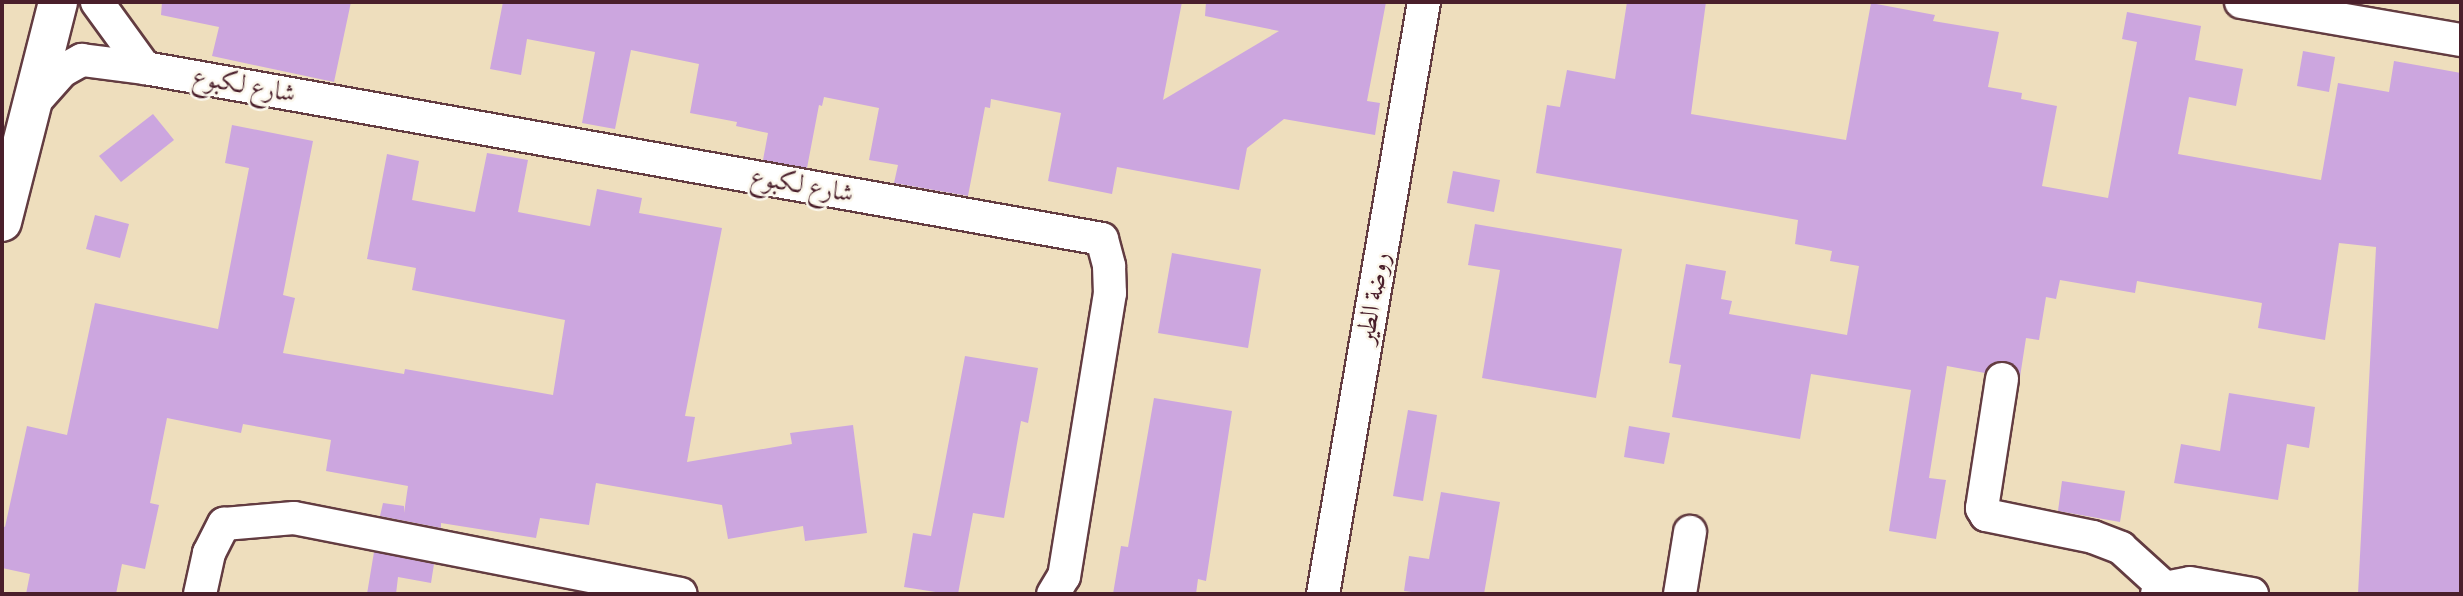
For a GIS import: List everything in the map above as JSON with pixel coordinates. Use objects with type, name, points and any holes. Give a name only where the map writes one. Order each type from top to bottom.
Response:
[{"type":"main road","points":[[2,222],[58,2]]},
{"type":"street","points":[[97,2],[145,68]]},
{"type":"street","name":"روضة الطير","points":[[1323,594],[1424,2]]},
{"type":"street","points":[[2241,2],[2461,40]]},
{"type":"street","name":"شارع لكبوع","points":[[31,106],[62,72],[82,60],[145,68],[1102,239],[1109,266],[1110,293],[1064,576],[1053,594]]},
{"type":"street","points":[[2003,379],[1982,508],[1986,515],[2093,537],[2121,548],[2161,591],[2190,583],[2252,594]]},
{"type":"street","points":[[200,594],[209,554],[224,524],[294,517],[681,594]]},
{"type":"street","points":[[1680,594],[1690,532]]},
{"type":"building","points":[[162,2],[351,2],[334,82],[212,56],[219,27],[161,15]]},
{"type":"building","points":[[503,2],[1182,2],[1163,100],[1279,31],[1205,16],[1206,2],[1386,2],[1367,101],[1380,103],[1375,135],[1284,119],[1247,148],[1239,190],[1117,167],[1112,194],[1048,181],[1061,113],[991,99],[990,108],[985,107],[968,196],[894,183],[898,165],[869,160],[879,108],[824,97],[822,106],[819,105],[807,168],[763,160],[768,133],[736,126],[737,122],[690,113],[699,64],[631,50],[615,129],[582,123],[595,52],[527,39],[521,75],[490,69]]},
{"type":"building","points":[[1627,2],[1706,2],[1691,114],[1846,140],[1871,3],[1935,15],[1933,21],[1999,32],[1988,87],[2022,93],[2021,99],[2057,106],[2042,186],[2108,198],[2137,42],[2122,39],[2127,12],[2201,26],[2195,60],[2243,69],[2236,106],[2189,97],[2178,154],[2321,180],[2338,83],[2389,92],[2394,61],[2461,73],[2461,594],[2358,594],[2376,247],[2339,243],[2325,340],[2258,328],[2262,303],[2137,281],[2135,293],[2060,280],[2056,299],[2046,297],[2039,340],[2026,338],[2020,377],[2014,365],[2004,361],[1995,362],[1985,373],[1947,366],[1929,478],[1946,480],[1936,539],[1889,531],[1911,390],[1811,374],[1800,439],[1672,417],[1681,365],[1669,363],[1686,264],[1726,271],[1721,299],[1732,301],[1729,314],[1847,335],[1859,266],[1830,261],[1832,251],[1795,244],[1798,220],[1536,173],[1547,105],[1560,107],[1567,70],[1615,79]]},
{"type":"building","points":[[2303,51],[2335,57],[2329,92],[2297,86]]},
{"type":"building","points":[[153,114],[174,140],[121,182],[99,156]]},
{"type":"building","points":[[232,125],[313,141],[283,295],[295,298],[283,353],[404,374],[405,369],[553,395],[565,320],[412,290],[416,268],[367,259],[387,154],[419,161],[412,200],[475,212],[487,153],[528,160],[518,212],[590,226],[597,189],[642,198],[639,213],[722,228],[685,416],[695,417],[687,462],[792,444],[790,433],[853,425],[867,533],[805,541],[803,526],[728,539],[722,505],[596,483],[589,525],[540,518],[536,538],[441,523],[441,528],[380,516],[383,503],[404,506],[404,513],[408,486],[326,471],[331,440],[243,424],[241,433],[167,418],[150,503],[159,505],[145,569],[122,564],[116,594],[26,594],[30,574],[2,568],[2,526],[5,527],[27,426],[67,435],[95,303],[218,329],[249,168],[225,163]]},
{"type":"building","points":[[1453,171],[1500,180],[1494,212],[1447,203]]},
{"type":"building","points":[[95,215],[129,224],[120,258],[86,249]]},
{"type":"building","points":[[1475,224],[1622,249],[1596,398],[1482,378],[1500,270],[1468,265]]},
{"type":"building","points":[[1172,253],[1261,269],[1248,348],[1158,333]]},
{"type":"building","points":[[965,356],[1038,368],[1028,423],[1021,421],[1004,518],[973,513],[958,594],[904,587],[913,533],[931,536]]},
{"type":"building","points":[[2229,393],[2315,407],[2309,448],[2287,444],[2278,500],[2174,483],[2181,444],[2220,451]]},
{"type":"building","points":[[1154,398],[1232,411],[1206,581],[1198,579],[1196,594],[1113,594],[1121,546],[1128,547]]},
{"type":"building","points":[[1408,410],[1437,415],[1423,501],[1393,496]]},
{"type":"building","points":[[1629,426],[1670,433],[1664,464],[1624,457]]},
{"type":"building","points":[[2062,481],[2125,491],[2120,522],[2058,511]]},
{"type":"building","points":[[1441,492],[1500,502],[1484,594],[1426,594],[1404,591],[1409,556],[1429,559]]},
{"type":"building","points":[[374,552],[434,564],[431,583],[398,577],[396,594],[367,594]]}]
